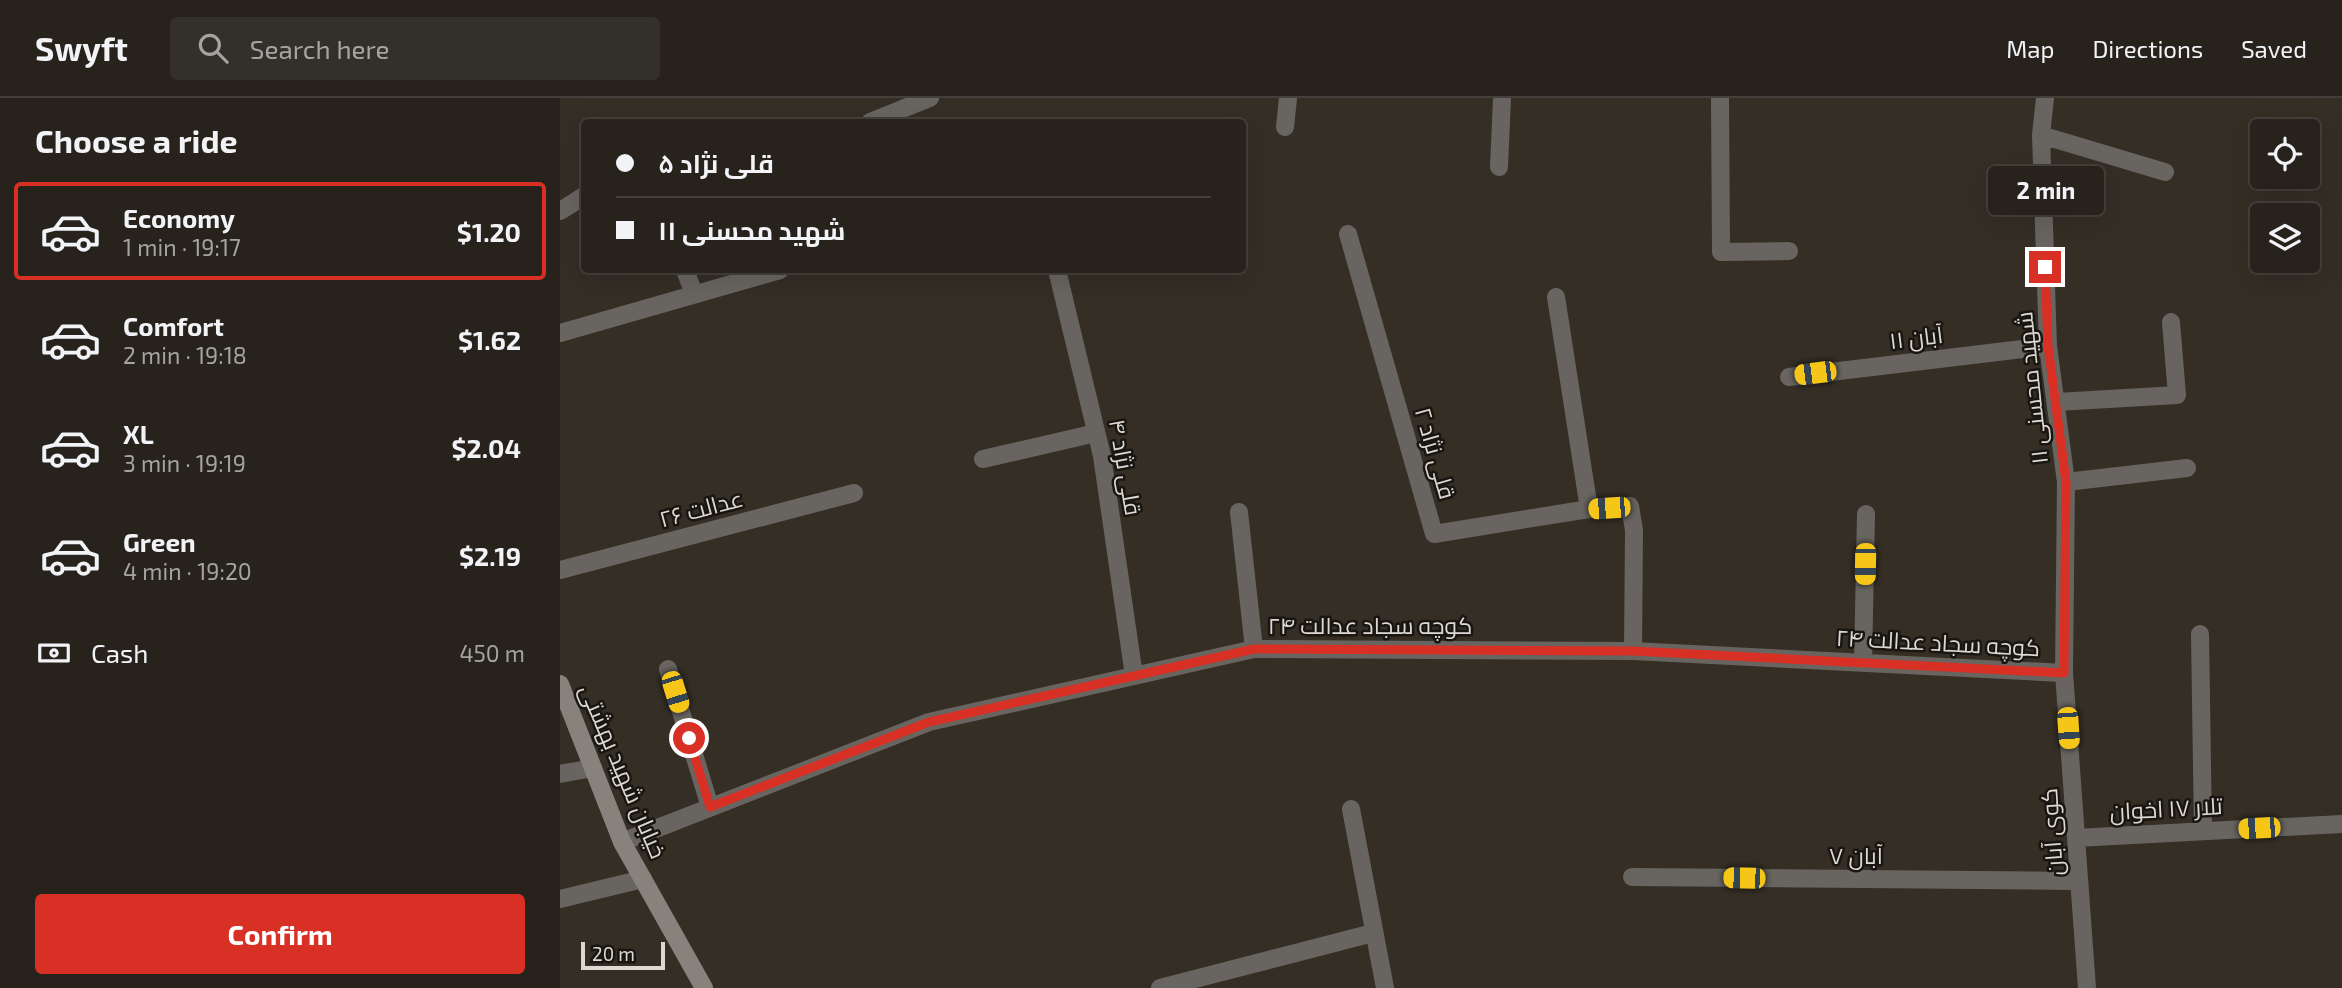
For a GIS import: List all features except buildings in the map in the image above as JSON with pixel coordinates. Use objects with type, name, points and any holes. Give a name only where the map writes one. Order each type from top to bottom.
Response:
[{"type":"main road","name":"خیابان شهید بهشتی","points":[[560,684],[622,842],[704,988]]},
{"type":"street","points":[[878,119],[930,98]]},
{"type":"street","points":[[1285,127],[1288,98]]},
{"type":"street","points":[[1499,167],[1502,98]]},
{"type":"street","points":[[1720,98],[1721,252],[1788,251]]},
{"type":"street","name":"شهید محسنی ۱۱","points":[[2045,98],[2041,135],[2048,346],[2066,482],[2064,673]]},
{"type":"street","points":[[2041,135],[2165,172]]},
{"type":"street","points":[[560,211],[581,198]]},
{"type":"street","name":"قلی نژاد ۲","points":[[1348,234],[1434,534],[1589,509],[1630,506],[1634,530],[1633,651]]},
{"type":"street","points":[[686,273],[694,294]]},
{"type":"street","points":[[560,333],[769,273]]},
{"type":"street","name":"قلی نژاد ۴","points":[[1058,273],[1096,433],[1134,676]]},
{"type":"street","points":[[1556,297],[1589,509]]},
{"type":"street","points":[[2057,402],[2178,395],[2171,321]]},
{"type":"street","name":"آبان ۱۱","points":[[1789,377],[2048,346]]},
{"type":"street","points":[[983,459],[1096,433]]},
{"type":"street","points":[[2066,482],[2187,468]]},
{"type":"street","name":"عدالت ۲۶","points":[[560,570],[854,493]]},
{"type":"street","points":[[1239,512],[1254,649]]},
{"type":"street","points":[[1863,663],[1866,514]]},
{"type":"street","points":[[2200,634],[2203,831]]},
{"type":"street","name":"کوچه سجاد عدالت ۲۴","points":[[622,842],[929,722],[1254,649],[1633,651],[2064,673]]},
{"type":"street","points":[[668,669],[710,807]]},
{"type":"street","name":"کوی آبان","points":[[2064,673],[2087,988]]},
{"type":"street","points":[[560,774],[593,768]]},
{"type":"street","points":[[1351,809],[1385,988]]},
{"type":"street","name":"تلار ۱۷ اخوان","points":[[2076,838],[2342,824]]},
{"type":"street","name":"آبان ۷","points":[[1632,877],[2079,881]]},
{"type":"street","points":[[560,899],[643,878]]},
{"type":"street","points":[[1160,988],[1373,933]]},
{"type":"route","points":[[689,738],[710,807],[929,722],[1254,649],[1633,651],[2064,673],[2066,482],[2048,346],[2045,267]]}]
